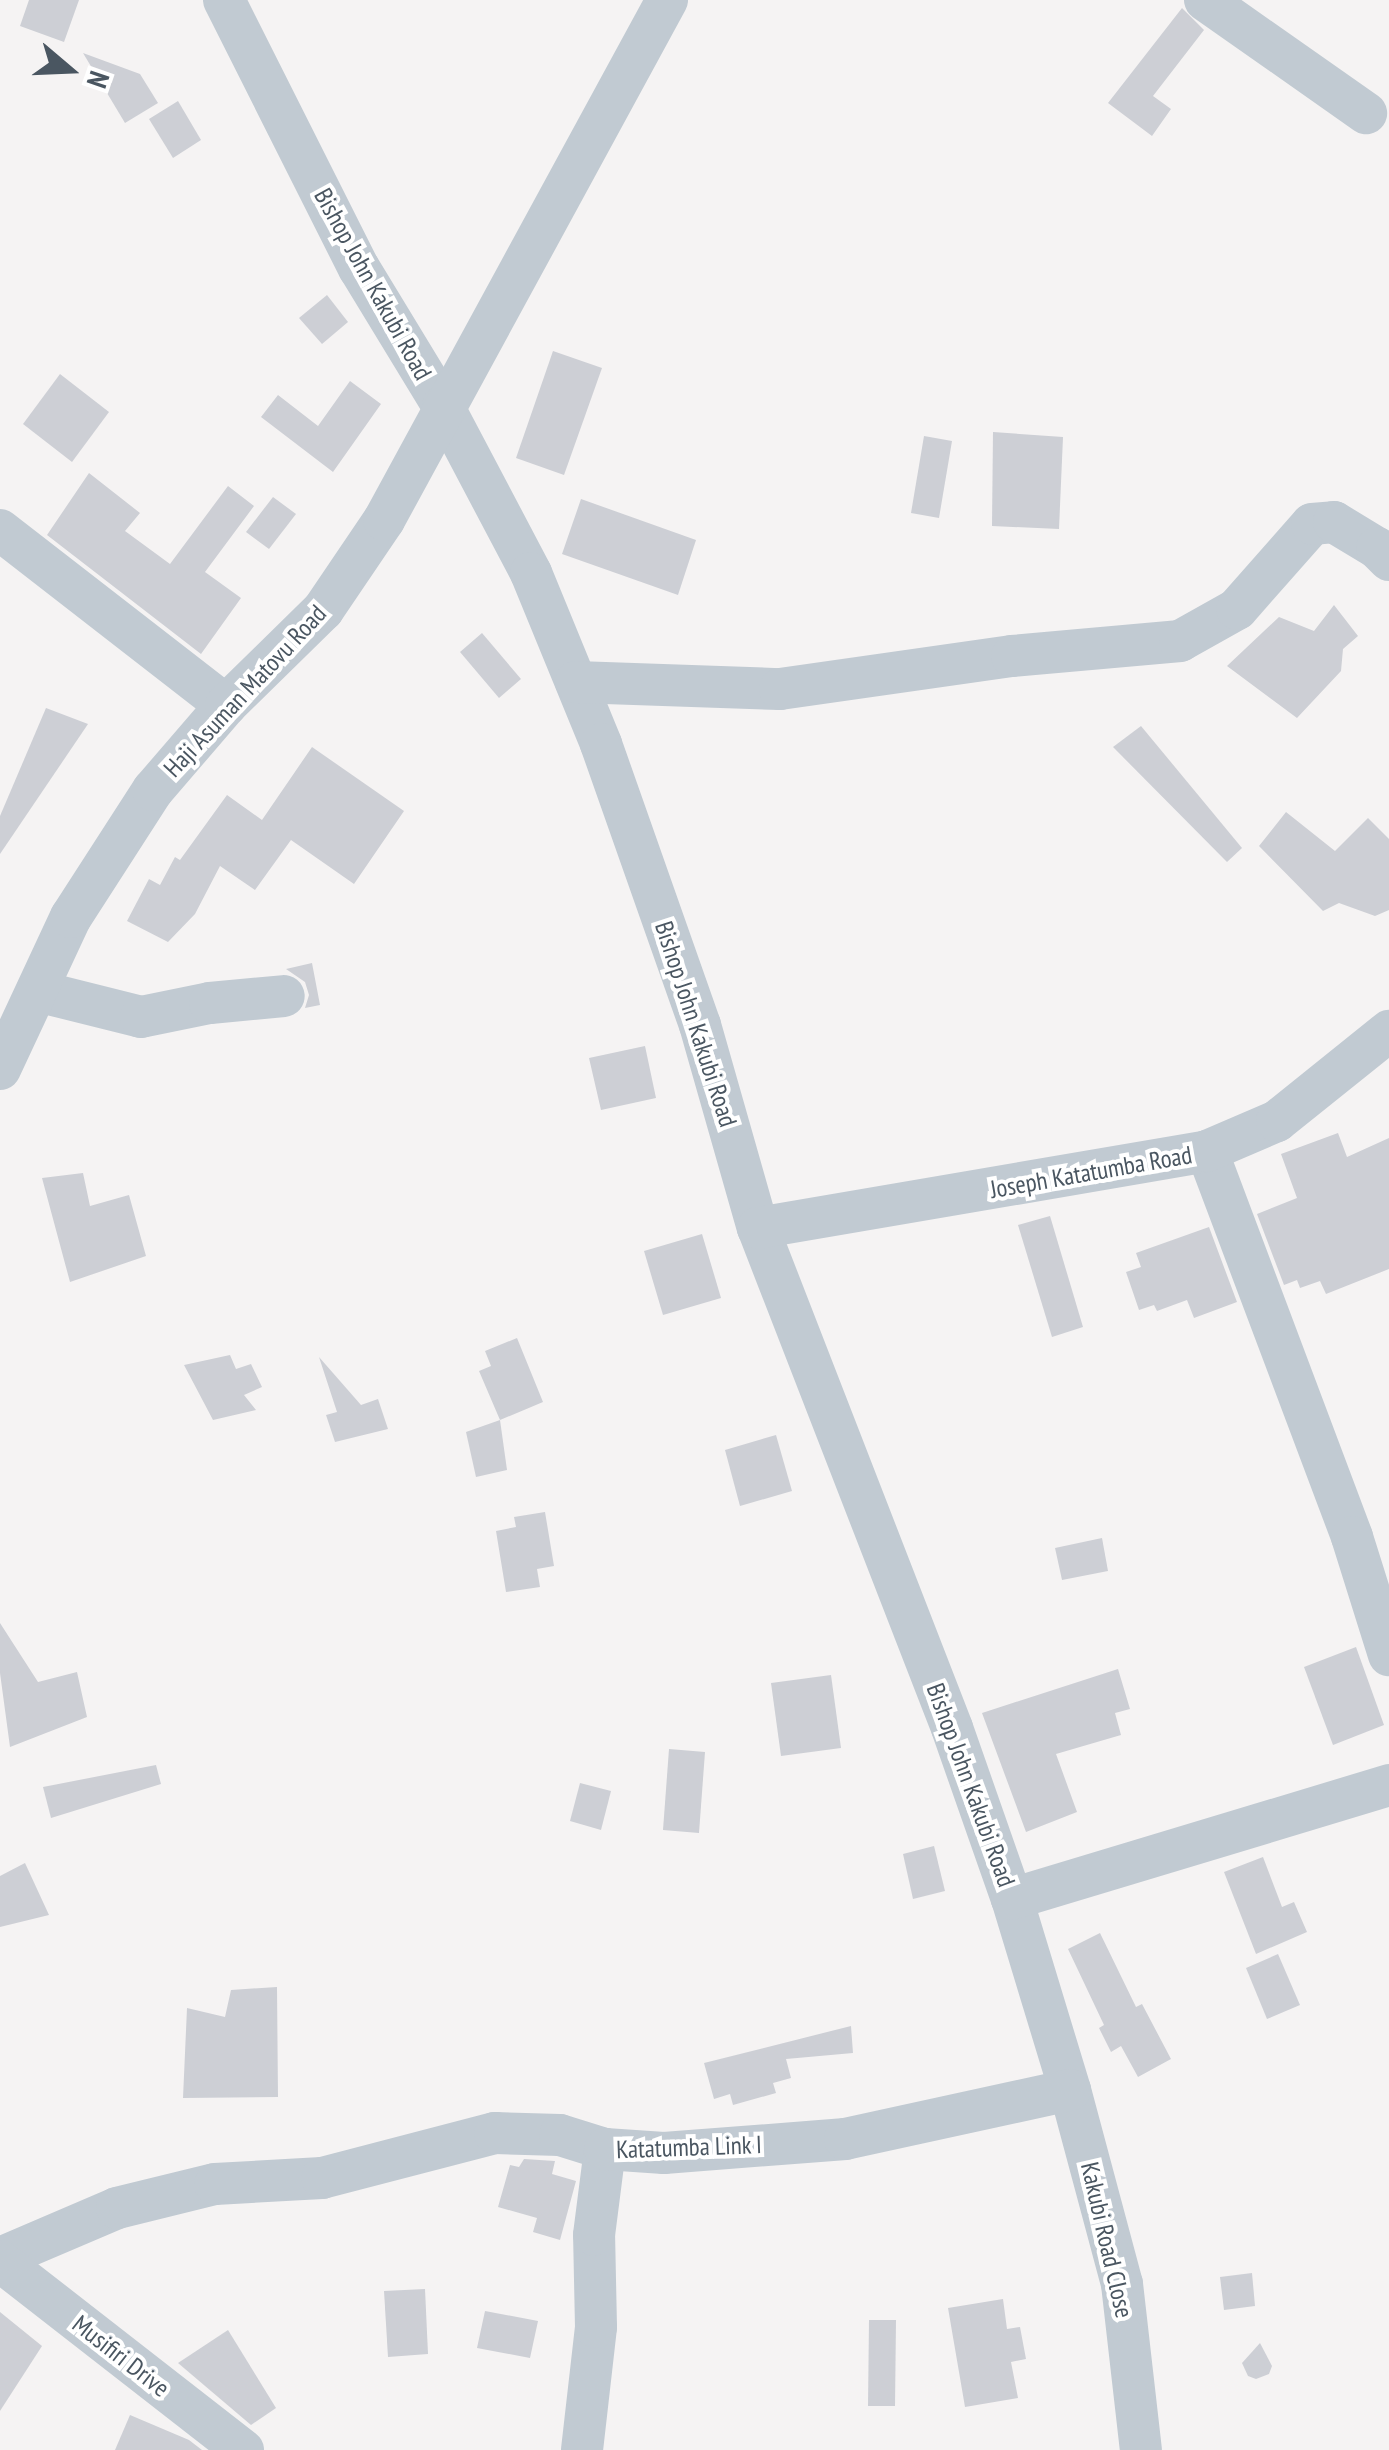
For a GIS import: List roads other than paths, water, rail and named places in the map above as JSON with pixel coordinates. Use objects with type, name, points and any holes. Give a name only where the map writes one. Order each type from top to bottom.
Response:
[{"type":"street","name":"Bishop John Kakubi Road","points":[[224,0],[360,268],[443,406],[531,573],[576,682],[700,1024],[758,1228],[952,1728],[1012,1899],[1070,2090]]},
{"type":"street","name":"Haji Asuman Matovu Road","points":[[0,1068],[71,917],[153,790],[226,705],[323,610],[384,520],[667,0]]},
{"type":"street","points":[[1209,2],[1366,114]]},
{"type":"street","points":[[576,682],[780,689],[992,659],[1180,641],[1237,609],[1312,524],[1334,522],[1377,548],[1389,560]]},
{"type":"street","points":[[2,535],[226,705]]},
{"type":"street","points":[[37,991],[141,1017],[284,996]]},
{"type":"street","name":"Joseph Katatumba Road","points":[[758,1228],[1208,1151],[1277,1122],[1389,1031]]},
{"type":"street","points":[[1208,1151],[1352,1538],[1389,1655]]},
{"type":"street","points":[[1012,1899],[1378,1792],[1389,1785]]},
{"type":"street","name":"Katatumba Link I","points":[[582,2450],[596,2328],[594,2234],[605,2149],[664,2153],[845,2139],[1070,2090]]},
{"type":"street","name":"Kakubi Road Close","points":[[1070,2090],[1122,2284],[1142,2450]]},
{"type":"street","points":[[0,2259],[133,2204],[215,2184],[322,2178],[495,2132],[560,2135],[605,2149]]},
{"type":"street","name":"Musifiri Drive","points":[[0,2259],[243,2450]]}]
